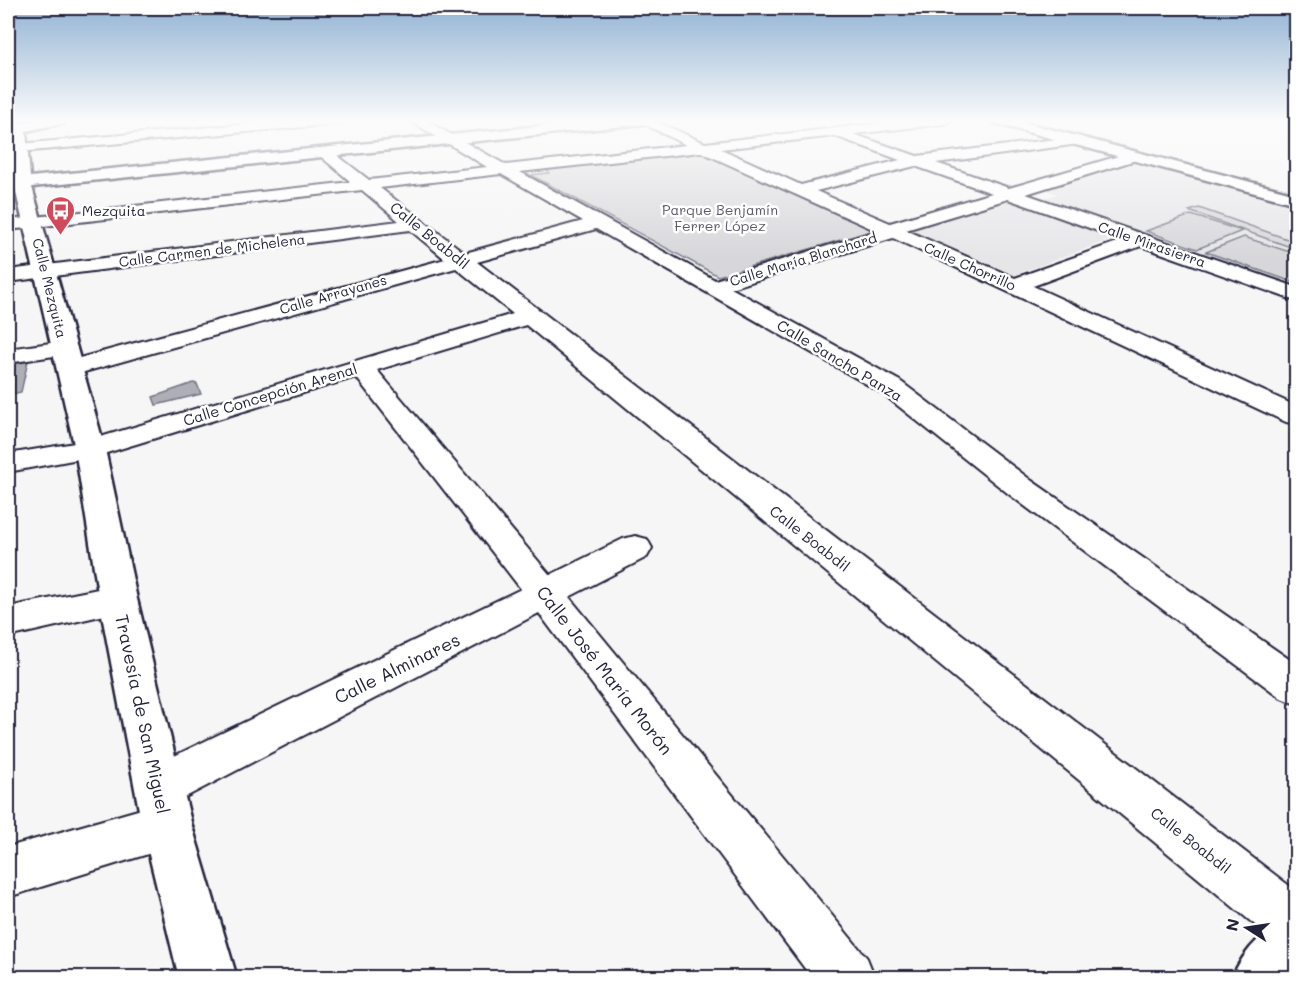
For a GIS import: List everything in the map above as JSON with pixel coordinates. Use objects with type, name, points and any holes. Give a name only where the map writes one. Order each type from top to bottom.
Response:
[{"type":"street","name":"Calle Mezquita","points":[[14,166],[15,183],[33,222],[90,448]]},
{"type":"street","points":[[15,183],[114,166]]},
{"type":"street","name":"Calle Boabdil","points":[[350,166],[367,185],[531,316],[1285,957]]},
{"type":"street","name":"Calle Sancho Panza","points":[[495,166],[891,387],[1022,488],[1296,686]]},
{"type":"street","points":[[8,225],[537,166]]},
{"type":"street","name":"Calle Chorrillo","points":[[746,166],[1014,285],[1296,416]]},
{"type":"street","points":[[799,190],[896,166]]},
{"type":"street","name":"Calle Mirasierra","points":[[930,166],[1296,294]]},
{"type":"street","name":"Calle María Blanchard","points":[[713,287],[1100,166]]},
{"type":"street","points":[[1172,166],[1296,199]]},
{"type":"street","points":[[1199,166],[1296,191]]},
{"type":"street","name":"Calle Arrayanes","points":[[8,356],[68,358],[597,223]]},
{"type":"street","name":"Calle Carmen de Michelena","points":[[8,276],[416,224]]},
{"type":"street","points":[[1014,285],[1140,240]]},
{"type":"street","name":"Calle Concepción Arenal","points":[[8,463],[90,448],[531,316]]},
{"type":"street","name":"Calle José María Morón","points":[[360,366],[546,595],[847,978]]},
{"type":"street","name":"Travesía de San Miguel","points":[[90,448],[118,599],[163,806],[208,978]]},
{"type":"street","name":"Calle Alminares","points":[[8,872],[163,806],[635,548]]},
{"type":"street","points":[[8,622],[118,599]]},
{"type":"shaded area","points":[[1118,166],[1152,166],[1296,205],[1296,287],[1041,199],[1057,194],[1044,189]]},
{"type":"shaded area","points":[[1011,200],[1117,237],[1012,276],[907,231]]},
{"type":"shaded area","points":[[28,361],[21,392],[8,395],[8,365]]},
{"type":"shaded area","points":[[193,383],[197,384],[201,394],[156,405],[153,397]]},
{"type":"green space","name":"Parque Benjamín Ferrer López","points":[[564,166],[733,166],[874,230],[718,276],[531,175],[549,173],[546,168]]},
{"type":"green space","points":[[1199,208],[1296,242],[1296,249],[1189,211]]},
{"type":"green space","points":[[1191,215],[1242,231],[1197,249],[1146,231]]},
{"type":"green space","points":[[1244,237],[1296,254],[1296,283],[1206,252]]},
{"type":"place","name":"Mezquita","points":[[61,236]]}]
